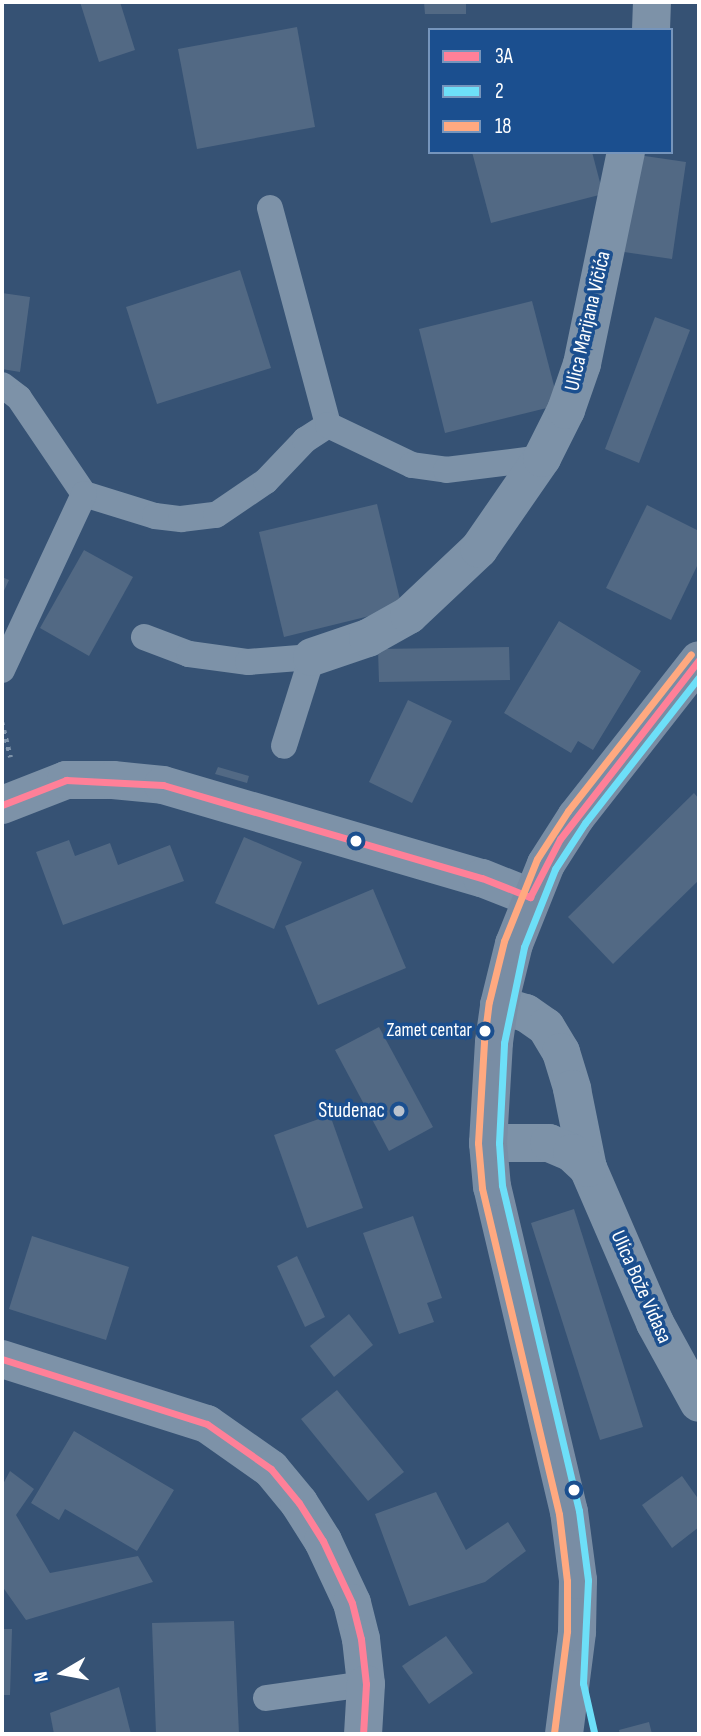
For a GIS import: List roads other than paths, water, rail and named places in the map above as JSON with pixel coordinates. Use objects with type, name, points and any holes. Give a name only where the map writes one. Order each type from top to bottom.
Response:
[{"type":"main road","points":[[564,1734],[572,1684],[578,1580],[569,1512],[492,1187],[488,1143],[489,1090],[499,1005],[514,944],[530,897],[560,839],[699,660]]},
{"type":"street","points":[[651,28],[652,2]]},
{"type":"street","name":"Ulica Marijana Vičića","points":[[312,657],[368,638],[409,615],[479,549],[542,457],[566,410],[582,364],[626,154]]},
{"type":"street","points":[[2,805],[66,780],[113,780],[163,785],[482,878],[530,897]]},
{"type":"street","name":"Ulica Bože Vidasa","points":[[499,1005],[526,1013],[546,1027],[561,1052],[589,1168],[655,1323],[699,1403]]},
{"type":"street","points":[[488,1143],[549,1143],[572,1153],[589,1168]]},
{"type":"street","points":[[2,1359],[207,1424],[271,1469],[299,1503],[323,1541],[352,1603],[361,1639],[366,1684],[363,1734]]},
{"type":"lane","points":[[270,208],[328,425],[412,466],[446,470],[542,457]]},
{"type":"lane","points":[[2,385],[19,398],[84,494],[155,516],[181,519],[216,514],[267,481],[305,440],[328,425]]},
{"type":"lane","points":[[2,670],[84,494]]},
{"type":"lane","points":[[144,637],[189,654],[248,662],[312,657],[284,746]]},
{"type":"lane","points":[[265,1698],[366,1684]]},
{"type":"lane","points":[[572,1684],[584,1734]]},
{"type":"place","name":"Zamet centar","points":[[485,1031]]},
{"type":"place","name":"Studenac","points":[[399,1111]]}]
